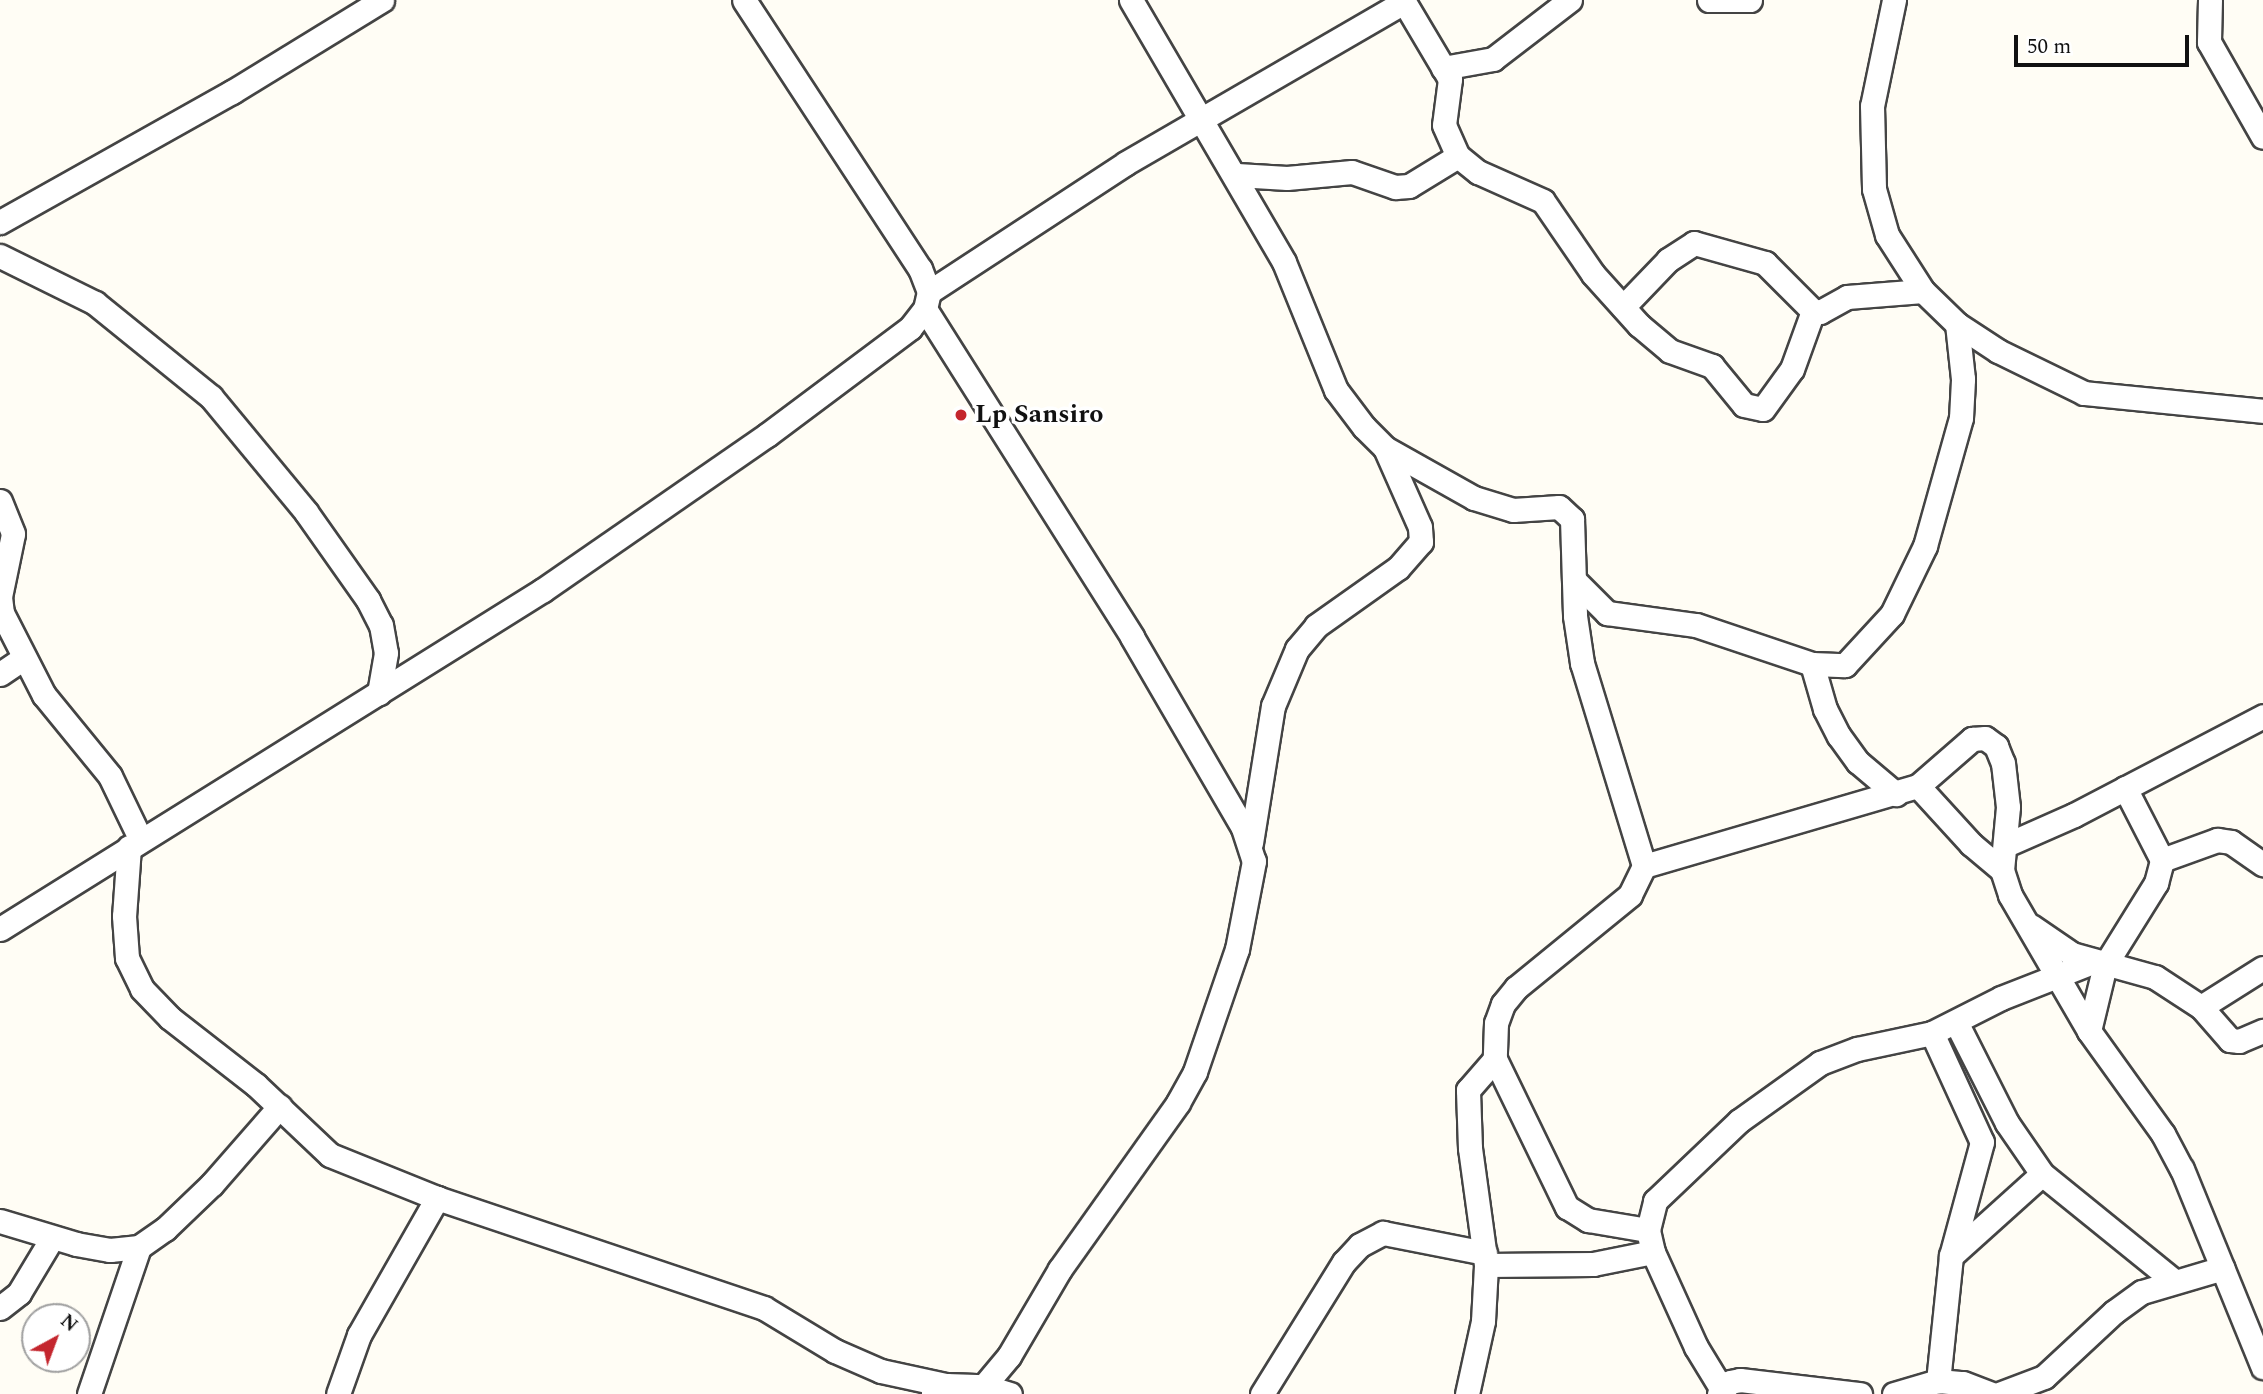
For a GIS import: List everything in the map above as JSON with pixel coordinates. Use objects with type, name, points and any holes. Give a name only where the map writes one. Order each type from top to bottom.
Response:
[{"type":"street","points":[[0,222],[232,92],[382,0]]},
{"type":"street","points":[[744,0],[865,181],[927,300],[1089,566],[1251,843]]},
{"type":"street","points":[[984,1386],[1009,1356],[1060,1269],[1178,1103],[1195,1072],[1237,949],[1252,880],[1251,843],[1273,706],[1297,649],[1316,625],[1398,568],[1420,542],[1420,527],[1385,448],[1336,390],[1284,262],[1237,175],[1130,0]]},
{"type":"street","points":[[1443,68],[1493,59],[1570,0]]},
{"type":"street","points":[[1709,0],[1750,0]]},
{"type":"street","points":[[1895,0],[1872,106],[1874,189],[1887,235],[1923,291],[1957,324],[2010,357],[2084,393],[2263,411]]},
{"type":"street","points":[[2210,0],[2209,42],[2263,137]]},
{"type":"street","points":[[0,929],[379,692],[693,489],[910,328],[927,300],[1126,163],[1403,1],[1443,68],[1451,92],[1444,125],[1458,156],[1478,172],[1543,201],[1593,274],[1623,307],[1670,351],[1712,366],[1744,405],[1754,410],[1763,409],[1781,390],[1812,311]]},
{"type":"street","points":[[1237,175],[1287,178],[1352,172],[1395,187],[1409,186],[1458,156]]},
{"type":"street","points":[[1623,307],[1668,260],[1694,243],[1765,263],[1812,311],[1820,312],[1847,297],[1923,291]]},
{"type":"street","points":[[0,256],[95,303],[211,397],[306,512],[368,600],[381,625],[386,653],[379,692]]},
{"type":"street","points":[[1574,580],[1607,613],[1696,625],[1812,664],[1832,667],[1854,659],[1892,614],[1913,579],[1961,418],[1963,379],[1957,324]]},
{"type":"street","points":[[1385,448],[1495,507],[1565,511],[1572,519],[1574,580],[1582,663],[1644,866],[1630,895],[1516,988],[1503,1003],[1496,1023],[1495,1059],[1567,1207],[1588,1220],[1651,1241]]},
{"type":"street","points":[[0,501],[13,534],[0,597],[2,614],[44,695],[110,776],[135,844],[124,916],[127,958],[142,989],[170,1018],[280,1106],[330,1155],[437,1198],[764,1308],[835,1351],[881,1371],[938,1389],[984,1386],[1010,1394]]},
{"type":"street","points":[[0,674],[24,658]]},
{"type":"street","points":[[1812,664],[1825,709],[1839,736],[1858,762],[1907,790],[2002,870]]},
{"type":"street","points":[[2006,845],[2125,788],[2263,716]]},
{"type":"street","points":[[1644,866],[1907,790],[1972,739],[1985,738],[1996,746],[2007,796],[2006,845],[2002,870],[2010,895],[2055,977],[2089,1031],[2163,1134],[2223,1268],[2263,1367]]},
{"type":"street","points":[[2089,1031],[2099,964],[2156,883],[2162,860],[2125,788]]},
{"type":"street","points":[[2162,860],[2217,840],[2231,842],[2263,864]]},
{"type":"street","points":[[2028,924],[2099,964],[2155,976],[2201,1007],[2230,1040],[2239,1041],[2263,1031]]},
{"type":"street","points":[[1860,1394],[1758,1380],[1730,1382],[1720,1391],[1696,1347],[1651,1241],[1655,1200],[1714,1143],[1777,1092],[1820,1063],[1857,1049],[1932,1033],[2001,998],[2055,977],[2099,964]]},
{"type":"street","points":[[2201,1007],[2263,968]]},
{"type":"street","points":[[1956,1022],[2007,1123],[2042,1174],[2173,1280]]},
{"type":"street","points":[[1932,1033],[1982,1142],[1951,1256],[1938,1381]]},
{"type":"street","points":[[1467,1394],[1483,1321],[1486,1259],[1470,1148],[1468,1090],[1495,1059]]},
{"type":"street","points":[[0,1221],[52,1238],[110,1251],[139,1247],[165,1229],[212,1184],[280,1106]]},
{"type":"street","points":[[1951,1256],[2042,1174]]},
{"type":"street","points":[[338,1394],[359,1335],[437,1198]]},
{"type":"street","points":[[1262,1394],[1344,1262],[1360,1245],[1383,1233],[1486,1259],[1593,1264],[1651,1241]]},
{"type":"street","points":[[0,1308],[19,1293],[52,1238]]},
{"type":"street","points":[[89,1394],[139,1247]]},
{"type":"street","points":[[1999,1394],[2043,1377],[2114,1312],[2142,1292],[2173,1280],[2223,1268]]},
{"type":"street","points":[[881,1371],[889,1394]]},
{"type":"street","points":[[1894,1394],[1938,1381],[1963,1383],[1991,1394]]},
{"type":"place","name":"Lp Sansiro","points":[[961,415]]}]
